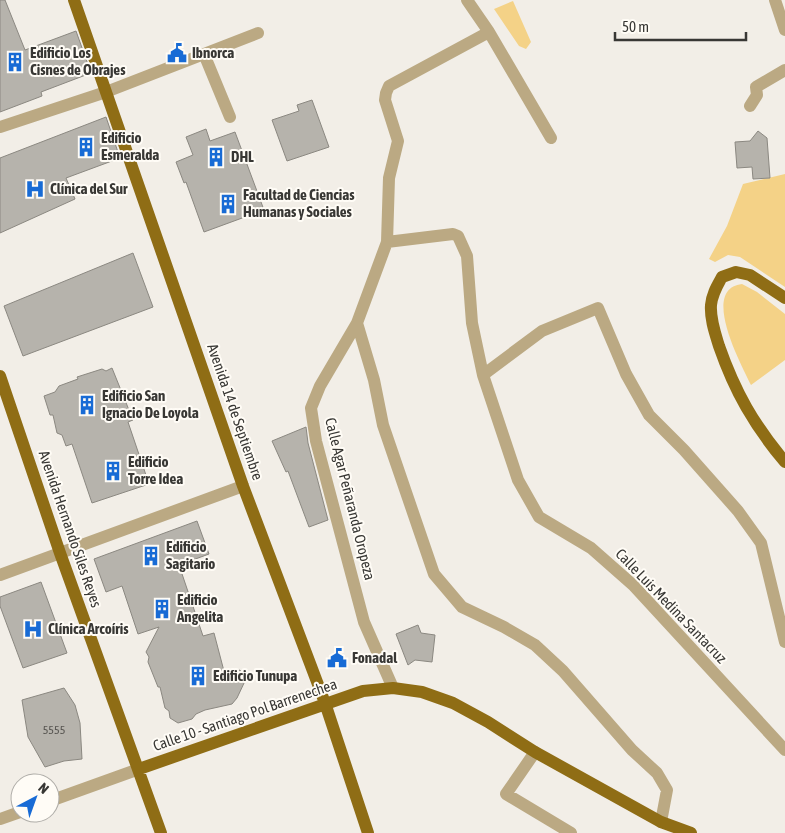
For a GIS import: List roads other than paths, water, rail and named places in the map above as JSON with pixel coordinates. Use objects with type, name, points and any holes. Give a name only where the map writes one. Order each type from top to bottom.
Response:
[{"type":"main road","name":"Avenida 14 de Septiembre","points":[[74,0],[243,486],[325,703],[368,833]]},
{"type":"main road","points":[[785,298],[750,275],[736,272],[722,277],[714,292],[711,306],[713,327],[736,392],[765,438],[785,462]]},
{"type":"main road","name":"Avenida Hernando Siles Reyes","points":[[1,380],[60,553],[161,833]]},
{"type":"main road","name":"Calle 10 - Santiago Pol Barrenechea","points":[[139,768],[363,691],[393,688],[422,692],[452,703],[488,722],[535,752],[661,822],[691,833]]},
{"type":"street","points":[[467,0],[489,32],[551,138]]},
{"type":"street","points":[[775,0],[785,30]]},
{"type":"street","name":"Calle Agar Peñaranda Oropeza","points":[[393,688],[364,622],[316,441],[311,408],[320,386],[357,323],[387,236],[389,178],[398,141],[385,100],[389,86],[489,32]]},
{"type":"street","points":[[0,127],[106,92],[258,33]]},
{"type":"street","points":[[204,54],[230,117]]},
{"type":"street","points":[[750,106],[757,95],[756,87],[785,70]]},
{"type":"street","name":"Calle Luis Medina Santacruz","points":[[387,236],[453,234],[458,236],[467,256],[472,323],[483,375],[518,480],[539,516],[591,548],[633,585],[785,750]]},
{"type":"street","points":[[483,375],[542,331],[598,308],[626,374],[649,415],[684,450],[738,511],[761,542],[785,642]]},
{"type":"street","points":[[357,323],[374,380],[383,425],[434,574],[462,607],[504,627],[535,645],[563,671],[632,750],[657,773],[667,790],[661,822]]},
{"type":"street","points":[[0,575],[243,486]]},
{"type":"street","points":[[535,752],[506,794],[571,833]]},
{"type":"street","name":"Calle 10 - Santiago Pol Barrenechea","points":[[60,797],[139,768]]},
{"type":"place","name":"Ibnorca","points":[[177,53]]},
{"type":"place","name":"Edificio Los Cisnes de Obrajes","points":[[15,62]]},
{"type":"place","name":"Edificio Esmeralda","points":[[86,147]]},
{"type":"place","name":"DHL","points":[[216,157]]},
{"type":"place","name":"Clínica del Sur","points":[[35,189]]},
{"type":"place","name":"Facultad de Ciencias Humanas y Sociales","points":[[228,204]]},
{"type":"place","name":"Edificio San Ignacio De Loyola","points":[[87,405]]},
{"type":"place","name":"Edificio Torre Idea","points":[[113,471]]},
{"type":"place","name":"Edificio Sagitario","points":[[151,556]]},
{"type":"place","name":"Edificio Angelita","points":[[162,609]]},
{"type":"place","name":"Clínica Arcoíris","points":[[33,629]]},
{"type":"place","name":"Fonadal","points":[[337,658]]},
{"type":"place","name":"Edificio Tunupa","points":[[198,676]]}]
